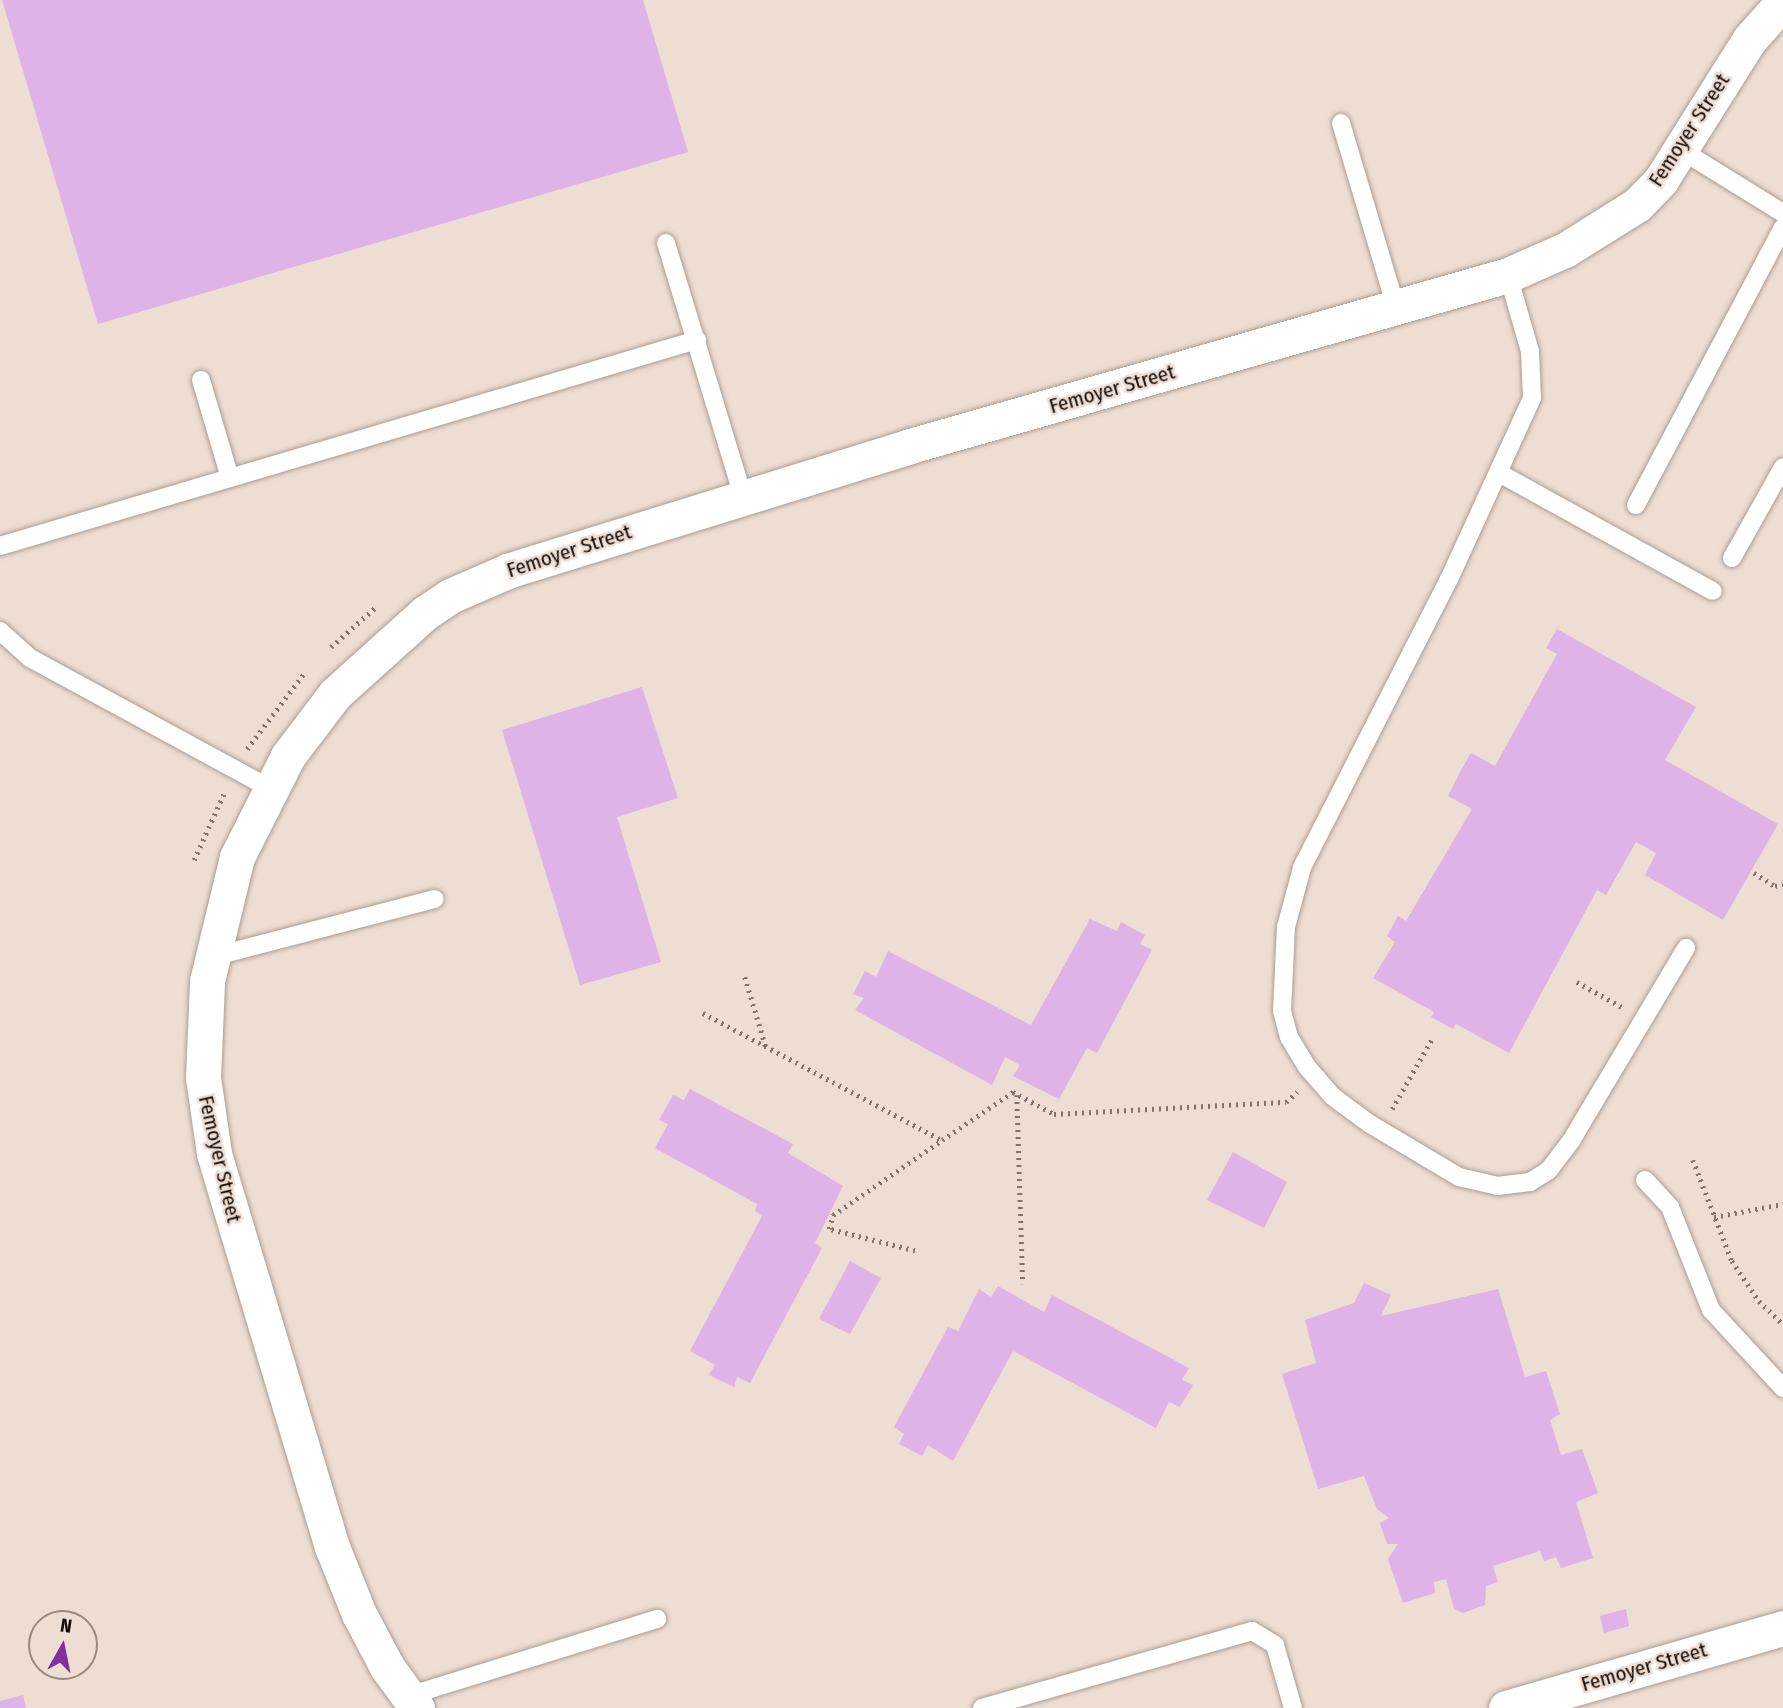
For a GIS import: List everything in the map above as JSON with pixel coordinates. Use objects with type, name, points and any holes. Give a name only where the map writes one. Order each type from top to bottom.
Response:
[{"type":"street","name":"Femoyer Street","points":[[412,1702],[359,1614],[332,1547],[214,1153],[203,1078],[212,957],[237,857],[269,788],[335,694],[395,636],[450,596],[510,570],[743,496],[1508,275],[1565,250],[1637,205],[1681,150],[1771,4]]},
{"type":"street","name":"Femoyer Street","points":[[1506,1708],[1783,1628]]},
{"type":"lane","points":[[1341,123],[1396,307]]},
{"type":"lane","points":[[1681,150],[1783,213]]},
{"type":"lane","points":[[1636,505],[1783,228]]},
{"type":"lane","points":[[666,243],[743,496]]},
{"type":"lane","points":[[1508,275],[1530,351],[1532,388],[1526,415],[1321,826],[1294,895],[1282,954],[1282,1011],[1290,1037],[1315,1076],[1332,1096],[1380,1130],[1459,1177],[1497,1186],[1530,1182],[1549,1170],[1571,1141],[1686,948]]},
{"type":"lane","points":[[0,546],[697,340]]},
{"type":"lane","points":[[201,380],[230,478]]},
{"type":"lane","points":[[1732,558],[1783,467]]},
{"type":"lane","points":[[1499,473],[1713,591]]},
{"type":"lane","points":[[0,631],[30,658],[269,788]]},
{"type":"lane","points":[[212,957],[435,899]]},
{"type":"lane","points":[[1645,1180],[1670,1207],[1711,1310],[1783,1388]]},
{"type":"lane","points":[[412,1702],[657,1619]]},
{"type":"lane","points":[[982,1708],[1252,1631],[1275,1645],[1293,1708]]},
{"type":"path","points":[[1754,873],[1775,886],[1783,884]]},
{"type":"path","points":[[745,977],[766,1047]]},
{"type":"path","points":[[1577,982],[1644,1019]]},
{"type":"path","points":[[703,1013],[942,1140]]},
{"type":"path","points":[[1380,1130],[1433,1037]]},
{"type":"path","points":[[915,1251],[829,1229],[834,1214],[1013,1092],[1054,1114],[1286,1102],[1315,1076]]},
{"type":"path","points":[[1017,1094],[1024,1284]]},
{"type":"path","points":[[1693,1160],[1732,1261],[1759,1301],[1783,1324]]},
{"type":"path","points":[[1714,1217],[1783,1204]]},
{"type":"building","points":[[2,0],[643,0],[688,152],[98,324]]},
{"type":"building","points":[[1557,629],[1696,707],[1665,760],[1778,824],[1723,920],[1645,875],[1656,853],[1636,842],[1606,895],[1597,890],[1509,1053],[1456,1024],[1453,1029],[1431,1017],[1434,1012],[1373,978],[1395,942],[1387,936],[1398,916],[1406,921],[1472,809],[1448,796],[1459,774],[1471,753],[1495,766],[1557,654],[1546,648]]},
{"type":"building","points":[[642,687],[678,798],[617,817],[661,962],[580,985],[502,730]]},
{"type":"building","points":[[1090,919],[1117,931],[1121,922],[1145,935],[1140,944],[1152,950],[1097,1053],[1087,1048],[1059,1099],[1013,1076],[1020,1065],[1005,1057],[992,1085],[855,1010],[864,998],[853,994],[865,971],[876,977],[888,951],[1031,1025]]},
{"type":"building","points":[[690,1089],[793,1144],[788,1153],[843,1186],[815,1243],[822,1248],[750,1383],[737,1377],[734,1387],[709,1375],[715,1365],[690,1351],[762,1216],[755,1211],[757,1204],[655,1148],[668,1124],[659,1120],[673,1095],[684,1100]]},
{"type":"building","points":[[1233,1152],[1287,1182],[1264,1228],[1207,1200]]},
{"type":"building","points":[[850,1261],[881,1278],[850,1334],[819,1319]]},
{"type":"building","points":[[1364,1283],[1391,1295],[1381,1316],[1498,1289],[1525,1377],[1546,1371],[1560,1414],[1550,1420],[1561,1455],[1582,1449],[1598,1493],[1576,1502],[1593,1558],[1561,1568],[1556,1557],[1544,1561],[1540,1551],[1493,1566],[1498,1582],[1486,1586],[1485,1605],[1463,1613],[1454,1609],[1446,1579],[1434,1582],[1435,1593],[1403,1603],[1388,1559],[1398,1544],[1387,1544],[1380,1523],[1389,1518],[1377,1509],[1364,1476],[1318,1489],[1282,1374],[1316,1363],[1305,1320],[1354,1303]]},
{"type":"building","points":[[998,1286],[1044,1312],[1052,1295],[1189,1368],[1182,1380],[1193,1385],[1180,1407],[1169,1402],[1156,1428],[1013,1351],[953,1461],[928,1445],[922,1456],[899,1444],[904,1434],[894,1427],[948,1327],[958,1331],[979,1289],[991,1297]]},
{"type":"building","points":[[1626,1609],[1629,1626],[1604,1633],[1600,1616]]},
{"type":"building","points":[[23,1695],[26,1708],[0,1708],[0,1701]]}]
